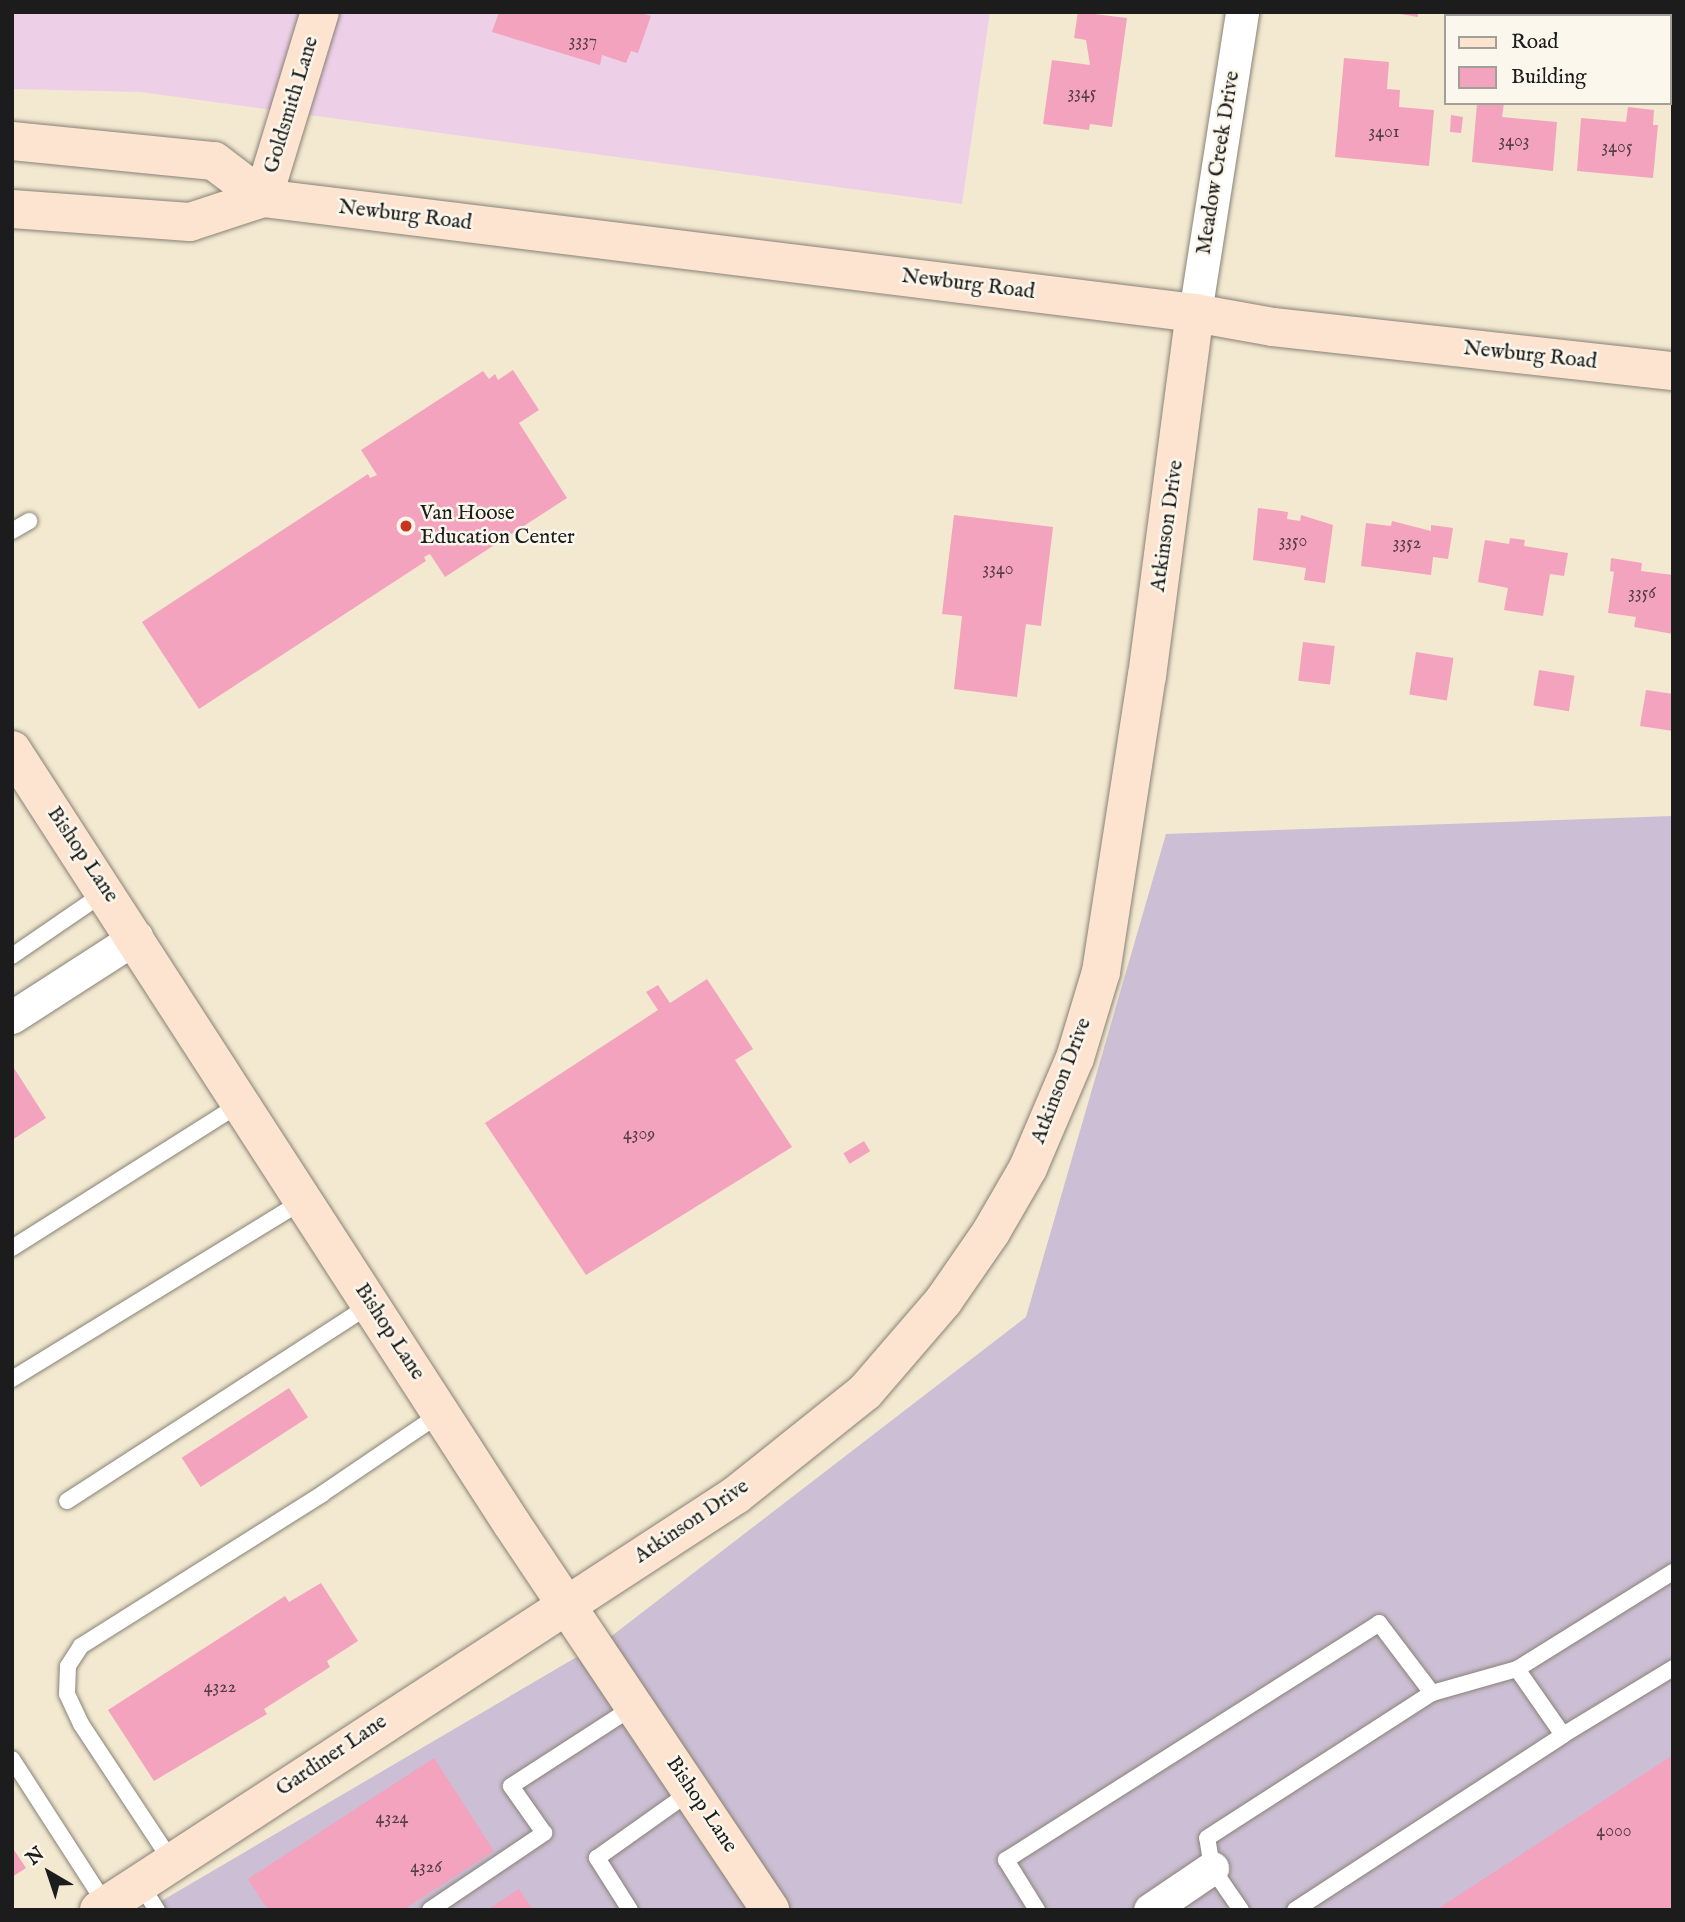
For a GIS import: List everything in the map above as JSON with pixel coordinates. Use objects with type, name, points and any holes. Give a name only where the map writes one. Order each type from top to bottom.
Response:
[{"type":"street","name":"Goldsmith Lane","points":[[262,198],[320,12]]},
{"type":"street","name":"Meadow Creek Drive","points":[[1195,313],[1242,12]]},
{"type":"street","points":[[12,141],[214,161],[262,198]]},
{"type":"street","name":"Newburg Road","points":[[12,209],[190,222],[262,198],[1195,313],[1300,330],[1673,371]]},
{"type":"street","name":"Atkinson Drive","points":[[566,1606],[736,1495],[865,1392],[944,1300],[1028,1168],[1076,1058],[1101,972],[1147,676],[1195,313]]},
{"type":"street","name":"Bishop Lane","points":[[12,751],[136,937],[566,1606],[770,1910]]},
{"type":"street","points":[[16,1006],[136,937]]},
{"type":"street","name":"Gardiner Lane","points":[[103,1908],[148,1897],[172,1862],[566,1606]]},
{"type":"street","points":[[1150,1910],[1212,1868]]},
{"type":"lane","points":[[12,531],[29,521]]},
{"type":"lane","points":[[12,956],[106,892]]},
{"type":"lane","points":[[12,1248],[242,1103]]},
{"type":"lane","points":[[12,1379],[305,1200]]},
{"type":"lane","points":[[66,1501],[372,1304]]},
{"type":"lane","points":[[172,1862],[81,1724],[67,1694],[68,1666],[81,1646],[441,1413]]},
{"type":"lane","points":[[1241,1910],[1212,1868],[1207,1838],[1432,1693],[1517,1669],[1673,1572]]},
{"type":"lane","points":[[1037,1910],[1006,1860],[1379,1623],[1432,1693]]},
{"type":"lane","points":[[1295,1910],[1563,1735],[1673,1668]]},
{"type":"lane","points":[[1517,1669],[1563,1735]]},
{"type":"lane","points":[[430,1910],[544,1833],[511,1786],[633,1707]]},
{"type":"lane","points":[[12,1759],[103,1908]]},
{"type":"lane","points":[[630,1910],[597,1858],[692,1790]]},
{"type":"shaded area","points":[[12,12],[990,12],[962,204],[140,92],[12,89]]},
{"type":"shaded area","points":[[1673,816],[1673,1910],[146,1910],[609,1638],[1026,1317],[1166,834]]},
{"type":"building","points":[[499,12],[639,12],[651,16],[638,53],[631,51],[626,63],[602,55],[600,65],[492,32]]},
{"type":"building","points":[[1078,12],[1127,18],[1112,127],[1090,124],[1089,130],[1043,124],[1052,60],[1090,65],[1086,40],[1074,38]]},
{"type":"building","points":[[1388,12],[1418,12],[1418,17]]},
{"type":"building","points":[[1344,58],[1389,62],[1387,89],[1400,90],[1399,107],[1434,110],[1429,166],[1335,157]]},
{"type":"building","points":[[1477,105],[1504,105],[1502,117],[1557,122],[1553,171],[1472,162]]},
{"type":"building","points":[[1628,107],[1654,110],[1653,125],[1658,125],[1653,178],[1577,171],[1581,118],[1626,122]]},
{"type":"building","points":[[1451,115],[1463,117],[1461,133],[1450,132]]},
{"type":"building","name":"Van Hoose Education Center","points":[[513,370],[539,410],[519,423],[567,498],[445,577],[430,554],[424,557],[426,561],[199,709],[142,622],[368,474],[370,478],[377,475],[361,450],[483,371],[489,379],[495,374],[498,380]]},
{"type":"building","points":[[1258,508],[1288,512],[1287,519],[1300,521],[1301,515],[1333,525],[1325,583],[1304,580],[1306,568],[1253,560]]},
{"type":"building","points":[[954,515],[1053,527],[1041,626],[1026,624],[1017,697],[954,689],[962,616],[942,614]]},
{"type":"building","points":[[1392,521],[1431,531],[1431,525],[1453,528],[1448,559],[1433,557],[1431,575],[1361,566],[1366,523],[1391,526]]},
{"type":"building","points":[[1510,538],[1525,540],[1524,546],[1568,553],[1564,576],[1550,574],[1543,616],[1504,610],[1508,588],[1478,582],[1485,540],[1509,544]]},
{"type":"building","points":[[1611,558],[1642,563],[1641,571],[1673,575],[1673,634],[1634,627],[1636,617],[1608,613],[1614,572],[1610,571]]},
{"type":"building","points":[[1303,642],[1335,646],[1330,685],[1298,681]]},
{"type":"building","points":[[1416,652],[1454,658],[1447,700],[1409,694]]},
{"type":"building","points":[[1539,670],[1575,676],[1569,711],[1533,706]]},
{"type":"building","points":[[1646,690],[1673,694],[1673,731],[1640,726]]},
{"type":"building","points":[[707,979],[753,1049],[735,1060],[792,1147],[586,1275],[485,1123],[658,1010],[646,992],[658,985],[670,1003]]},
{"type":"building","points":[[12,1065],[46,1118],[12,1140]]},
{"type":"building","points":[[864,1141],[870,1151],[850,1164],[843,1153]]},
{"type":"building","points":[[289,1388],[308,1417],[201,1487],[182,1458]]},
{"type":"building","points":[[321,1583],[358,1641],[327,1661],[330,1667],[264,1709],[267,1714],[154,1781],[108,1710],[285,1596],[289,1602]]},
{"type":"building","points":[[1673,1755],[1673,1910],[1436,1910]]},
{"type":"building","points":[[434,1758],[494,1851],[403,1910],[268,1910],[248,1879]]},
{"type":"building","points":[[12,1847],[26,1868],[12,1877]]},
{"type":"building","points":[[519,1889],[533,1910],[487,1910]]},
{"type":"place","name":"Van Hoose Education Center","points":[[406,526]]}]
